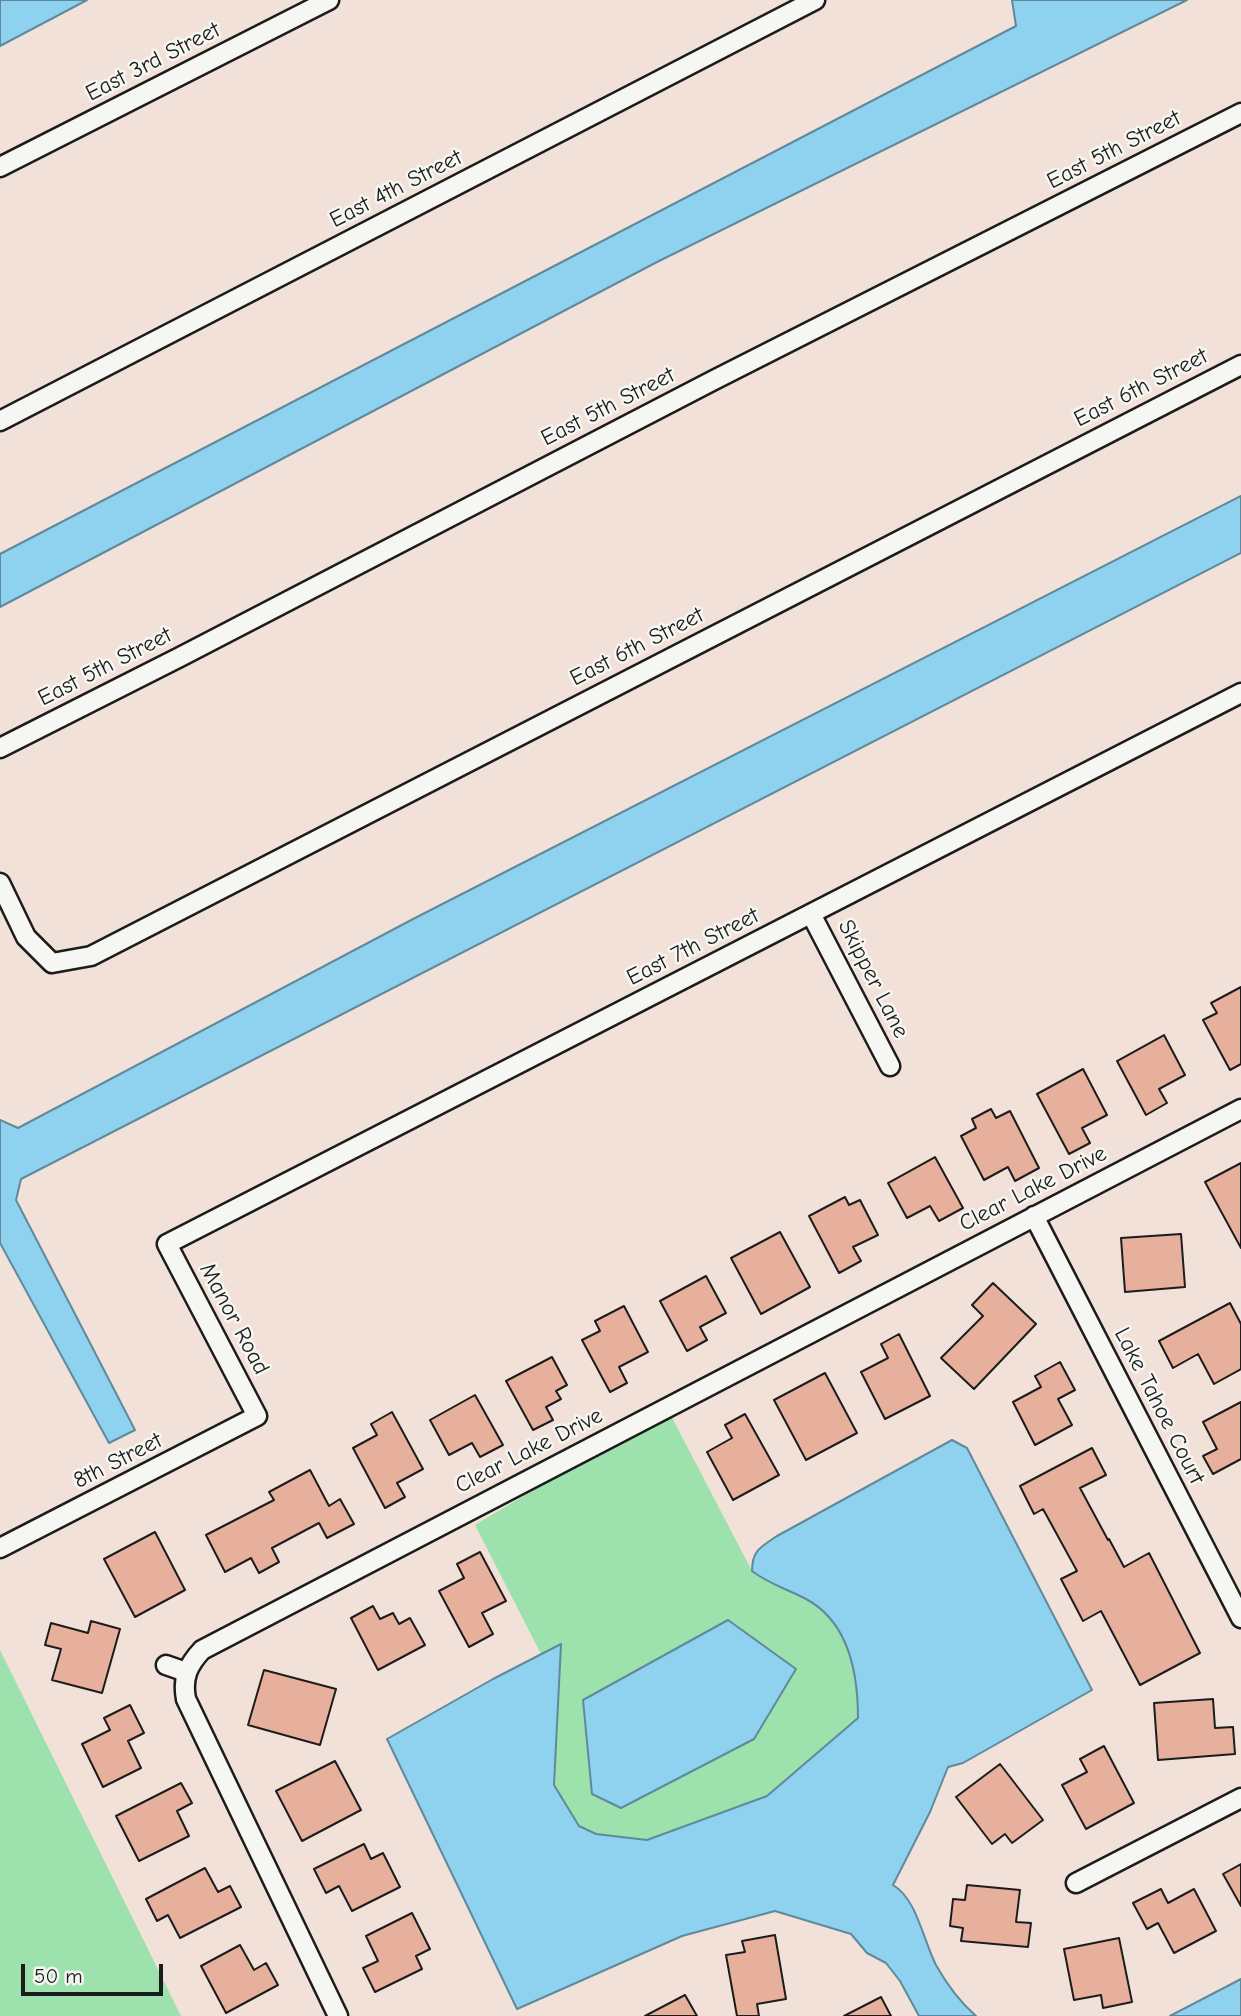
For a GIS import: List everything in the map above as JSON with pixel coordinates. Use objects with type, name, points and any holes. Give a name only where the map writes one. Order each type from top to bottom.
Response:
[{"type":"street","name":"East 3rd Street","points":[[0,167],[329,0]]},
{"type":"street","name":"East 4th Street","points":[[0,421],[815,0]]},
{"type":"street","name":"East 5th Street","points":[[0,748],[702,386],[1241,113]]},
{"type":"street","name":"East 6th Street","points":[[0,883],[26,937],[52,962],[91,956],[1241,365]]},
{"type":"street","name":"East 7th Street","points":[[167,1244],[1241,693]]},
{"type":"street","name":"Skipper Lane","points":[[811,914],[890,1066]]},
{"type":"street","name":"Clear Lake Drive","points":[[186,1672],[195,1657],[211,1644],[1241,1109]]},
{"type":"street","name":"Lake Tahoe Court","points":[[1034,1216],[1241,1618]]},
{"type":"street","name":"Manor Road","points":[[167,1244],[257,1416]]},
{"type":"street","name":"8th Street","points":[[0,1549],[257,1416]]},
{"type":"street","points":[[166,1665],[186,1672],[186,1699],[338,2016]]},
{"type":"street","points":[[1076,1883],[1241,1798]]},
{"type":"green space","points":[[668,1410],[752,1571],[821,1609],[842,1635],[853,1666],[859,1718],[767,1796],[647,1840],[596,1834],[579,1826],[554,1785],[561,1645],[541,1654],[475,1525]]},
{"type":"green space","points":[[0,1650],[181,2016],[0,2016]]},
{"type":"water","points":[[0,0],[87,0],[0,46]]},
{"type":"water","points":[[1012,0],[1187,0],[657,262],[0,607],[0,554],[1016,26]]},
{"type":"water","points":[[1241,496],[1241,553],[21,1179],[16,1200],[135,1430],[109,1443],[0,1243],[0,1120],[18,1128],[415,918]]},
{"type":"water","points":[[952,1440],[967,1448],[1092,1690],[963,1763],[948,1767],[930,1812],[893,1885],[901,1891],[914,1910],[931,1955],[944,1979],[976,2016],[919,2016],[900,1981],[886,1963],[867,1953],[851,1934],[775,1911],[682,1936],[517,2009],[387,1739],[561,1644],[554,1785],[579,1826],[596,1834],[647,1840],[767,1796],[858,1718],[858,1701],[848,1650],[832,1621],[806,1599],[752,1571],[756,1554],[762,1546],[777,1536]]},
{"type":"water","points":[[728,1620],[796,1669],[754,1739],[621,1808],[592,1794],[583,1700]]},
{"type":"water","points":[[1241,1979],[1241,2016],[1170,2016]]},
{"type":"building","points":[[1241,987],[1241,1064],[1230,1070],[1203,1020],[1217,1013],[1211,1003]]},
{"type":"building","points":[[1164,1035],[1185,1075],[1159,1089],[1167,1103],[1146,1115],[1117,1061]]},
{"type":"building","points":[[1083,1069],[1107,1115],[1082,1128],[1090,1143],[1069,1154],[1037,1094]]},
{"type":"building","points":[[991,1109],[996,1118],[1010,1111],[1039,1168],[1015,1181],[1008,1167],[984,1180],[961,1136],[976,1128],[972,1119]]},
{"type":"building","points":[[935,1157],[963,1208],[939,1221],[930,1206],[907,1218],[888,1183]]},
{"type":"building","points":[[1241,1163],[1241,1248],[1205,1182]]},
{"type":"building","points":[[845,1197],[849,1205],[860,1200],[878,1235],[853,1247],[861,1261],[839,1273],[809,1216]]},
{"type":"building","points":[[780,1232],[810,1287],[761,1314],[731,1258]]},
{"type":"building","points":[[1181,1234],[1185,1287],[1125,1292],[1121,1238]]},
{"type":"building","points":[[706,1276],[726,1313],[700,1327],[707,1340],[687,1351],[660,1301]]},
{"type":"building","points":[[993,1283],[1036,1324],[974,1389],[941,1358],[983,1316],[972,1305]]},
{"type":"building","points":[[1230,1303],[1241,1324],[1241,1369],[1214,1384],[1198,1354],[1173,1368],[1159,1341]]},
{"type":"building","points":[[624,1306],[648,1352],[619,1367],[627,1383],[610,1392],[582,1340],[600,1331],[595,1321]]},
{"type":"building","points":[[899,1334],[930,1396],[885,1419],[861,1372],[888,1358],[881,1344]]},
{"type":"building","points":[[552,1357],[567,1385],[556,1391],[561,1399],[546,1407],[553,1420],[533,1430],[506,1381]]},
{"type":"building","points":[[1060,1362],[1075,1390],[1058,1399],[1072,1425],[1035,1445],[1013,1402],[1041,1387],[1035,1376]]},
{"type":"building","points":[[825,1373],[857,1433],[806,1460],[774,1400]]},
{"type":"building","points":[[475,1395],[503,1445],[480,1457],[472,1443],[449,1455],[430,1420]]},
{"type":"building","points":[[1241,1402],[1241,1459],[1213,1474],[1203,1456],[1217,1449],[1203,1422]]},
{"type":"building","points":[[392,1412],[423,1469],[397,1483],[405,1497],[385,1508],[353,1448],[377,1435],[371,1424]]},
{"type":"building","points":[[745,1414],[779,1475],[733,1500],[707,1452],[732,1438],[725,1425]]},
{"type":"building","points":[[1092,1448],[1106,1475],[1080,1488],[1124,1567],[1149,1553],[1200,1653],[1140,1685],[1101,1611],[1083,1621],[1061,1579],[1077,1571],[1043,1509],[1034,1514],[1020,1486]]},
{"type":"building","points":[[310,1470],[329,1506],[340,1499],[354,1524],[327,1538],[319,1523],[272,1548],[279,1562],[259,1573],[251,1558],[225,1572],[206,1535],[274,1500],[269,1492]]},
{"type":"building","points":[[155,1532],[185,1590],[135,1617],[104,1559]]},
{"type":"building","points":[[480,1552],[506,1601],[482,1613],[493,1634],[469,1647],[439,1591],[464,1578],[457,1564]]},
{"type":"building","points":[[373,1606],[380,1619],[393,1613],[399,1624],[410,1618],[425,1645],[378,1670],[351,1618]]},
{"type":"building","points":[[91,1621],[120,1629],[102,1693],[52,1680],[61,1649],[45,1645],[51,1623],[88,1633]]},
{"type":"building","points":[[264,1670],[336,1689],[320,1745],[248,1725]]},
{"type":"building","points":[[1213,1699],[1215,1728],[1233,1727],[1235,1754],[1158,1760],[1154,1703]]},
{"type":"building","points":[[130,1705],[144,1733],[128,1741],[141,1768],[103,1787],[82,1744],[110,1730],[104,1718]]},
{"type":"building","points":[[1104,1746],[1134,1803],[1086,1829],[1062,1785],[1087,1772],[1080,1759]]},
{"type":"building","points":[[335,1761],[361,1810],[302,1841],[276,1791]]},
{"type":"building","points":[[1000,1764],[1043,1820],[1012,1843],[1005,1834],[992,1844],[956,1797]]},
{"type":"building","points":[[181,1783],[192,1803],[177,1811],[189,1836],[139,1861],[116,1816]]},
{"type":"building","points":[[364,1844],[371,1859],[383,1853],[400,1887],[352,1911],[339,1886],[326,1893],[314,1869]]},
{"type":"building","points":[[1241,1864],[1241,1906],[1223,1874]]},
{"type":"building","points":[[205,1868],[218,1892],[230,1886],[241,1907],[180,1938],[168,1915],[157,1921],[146,1899]]},
{"type":"building","points":[[967,1885],[1020,1890],[1016,1922],[1031,1923],[1028,1947],[961,1941],[963,1928],[950,1926],[953,1899],[965,1900]]},
{"type":"building","points":[[1161,1889],[1168,1903],[1194,1889],[1216,1931],[1174,1953],[1158,1923],[1147,1929],[1133,1903]]},
{"type":"building","points":[[412,1913],[430,1949],[416,1956],[422,1969],[375,1992],[363,1968],[378,1961],[366,1936]]},
{"type":"building","points":[[775,1935],[786,1999],[757,2004],[759,2016],[737,2016],[726,1955],[745,1952],[742,1941]]},
{"type":"building","points":[[1119,1938],[1132,2002],[1103,2008],[1101,1995],[1074,2000],[1064,1949]]},
{"type":"building","points":[[240,1945],[254,1970],[266,1963],[278,1985],[226,2013],[201,1966]]},
{"type":"building","points":[[685,1995],[697,2016],[645,2016]]},
{"type":"building","points":[[881,1997],[891,2016],[844,2016]]}]
